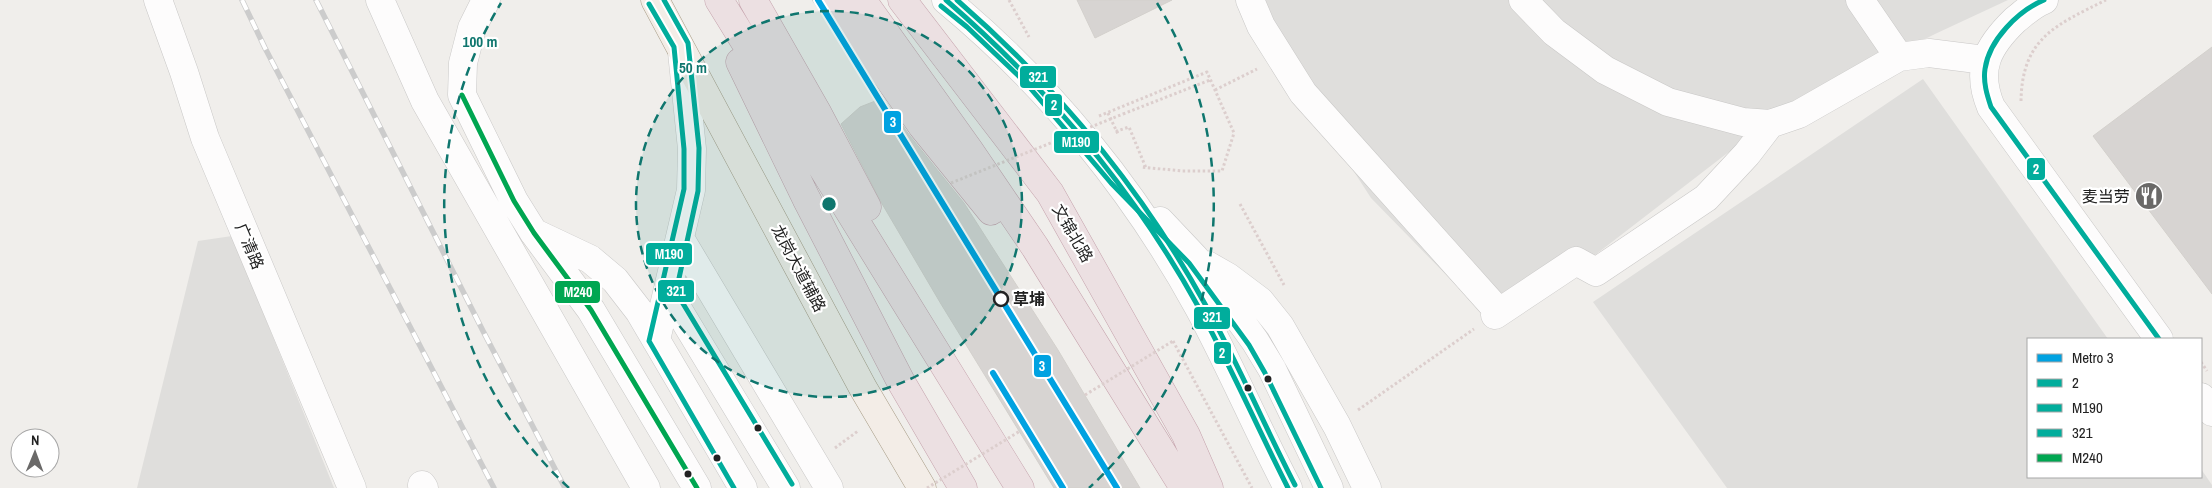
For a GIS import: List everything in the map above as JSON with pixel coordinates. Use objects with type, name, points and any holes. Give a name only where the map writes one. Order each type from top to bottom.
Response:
[{"type":"highway","points":[[710,0],[806,198],[896,372],[963,488]]},
{"type":"highway","points":[[720,0],[1020,488]]},
{"type":"highway","points":[[753,0],[818,114],[974,412]]},
{"type":"highway","points":[[833,0],[922,126],[1079,318]]},
{"type":"highway","name":"文锦北路","points":[[902,0],[1050,193],[1186,435],[1209,488]]},
{"type":"highway","points":[[864,4],[1035,247],[1184,488]]},
{"type":"main road","name":"龙岗大道辅路","points":[[655,0],[681,45],[864,388],[922,488]]},
{"type":"street","name":"广清路","points":[[158,0],[205,138],[352,488]]},
{"type":"street","points":[[380,0],[425,101],[646,488]]},
{"type":"street","points":[[486,0],[472,28],[463,63],[462,95],[514,201],[534,233],[591,310],[697,488]]},
{"type":"street","points":[[946,0],[972,21],[1030,77],[1116,178],[1195,258],[1272,369],[1329,488]]},
{"type":"street","points":[[1250,0],[1261,26],[1303,93],[1498,314],[1576,261],[1596,272],[1706,198],[1747,154],[1770,124]]},
{"type":"street","points":[[1523,0],[1554,32],[1605,70],[1660,98],[1742,122],[1770,124],[1799,114],[1899,57],[1929,54],[1985,60]]},
{"type":"street","points":[[1860,0],[1899,57]]},
{"type":"street","points":[[2044,0],[2037,2],[2002,33],[1985,60],[1986,94],[1991,107],[2158,338]]},
{"type":"street","points":[[656,340],[681,240],[691,190],[692,149],[681,45]]},
{"type":"street","points":[[1116,178],[1152,231],[1198,307],[1288,488]]},
{"type":"street","points":[[534,233],[590,259],[615,280],[639,311],[743,488]]},
{"type":"street","points":[[681,240],[829,488]]},
{"type":"street","points":[[1195,258],[1228,277],[1260,301],[1280,326],[1337,426],[1367,488]]},
{"type":"street","points":[[668,293],[786,488]]},
{"type":"street","points":[[2202,398],[2212,412]]},
{"type":"path","points":[[2020,106],[2021,84],[2025,65],[2038,41],[2062,22],[2106,0]]},
{"type":"path","points":[[1146,168],[1129,126],[1117,133],[1108,112],[1206,72],[1234,134],[1222,171]]},
{"type":"path","points":[[951,183],[1210,80]]},
{"type":"path","points":[[1358,411],[1472,330]]},
{"type":"path","points":[[1085,395],[1173,341],[1252,488]]},
{"type":"path","points":[[927,488],[1020,430]]},
{"type":"shaded area","points":[[1252,0],[2008,0],[1935,34],[1782,111],[1499,329],[1371,198],[1278,54]]},
{"type":"shaded area","points":[[1923,79],[2107,338],[2027,338],[2027,478],[2202,478],[2202,470],[2212,488],[1727,488],[1593,302]]},
{"type":"shaded area","points":[[232,236],[334,488],[137,488],[198,241]]},
{"type":"building","points":[[1077,0],[1172,0],[1095,38]]},
{"type":"building","points":[[2212,47],[2212,294],[2093,136]]},
{"type":"building","points":[[883,98],[910,136],[964,203],[1058,350],[1140,488],[1054,488],[881,202],[841,124],[860,107]]},
{"type":"railway","points":[[242,0],[265,48],[494,488]]},
{"type":"railway","points":[[316,0],[483,331],[565,488]]},
{"type":"railway","points":[[815,0],[830,20]]},
{"type":"metro line","name":"3","points":[[818,0],[1117,488]]},
{"type":"metro line","name":"3","points":[[993,373],[1063,488]]},
{"type":"transit line","name":"321","points":[[664,0],[688,43],[699,148],[698,191],[676,292],[792,484]]},
{"type":"transit line","name":"2","points":[[946,0],[1054,105],[1117,182],[1146,222],[1174,264],[1199,308],[1288,488]]},
{"type":"transit line","name":"321","points":[[957,0],[994,33],[1063,104],[1125,180],[1153,220],[1180,261],[1217,326],[1295,485]]},
{"type":"transit line","name":"2","points":[[2044,0],[2024,11],[2015,19],[1992,48],[1985,69],[1986,88],[1991,107],[2158,338]]},
{"type":"transit line","name":"M190","points":[[649,4],[674,47],[684,149],[684,189],[649,341],[734,488]]},
{"type":"transit line","name":"M190","points":[[941,6],[967,27],[1025,82],[1111,183],[1189,263],[1249,345],[1265,373],[1321,488]]},
{"type":"transit line","name":"M240","points":[[462,95],[514,201],[534,233],[591,310],[697,488]]},
{"type":"place","name":"麦当劳","points":[[2149,196]]},
{"type":"place","name":"草埔","points":[[1001,299]]}]
